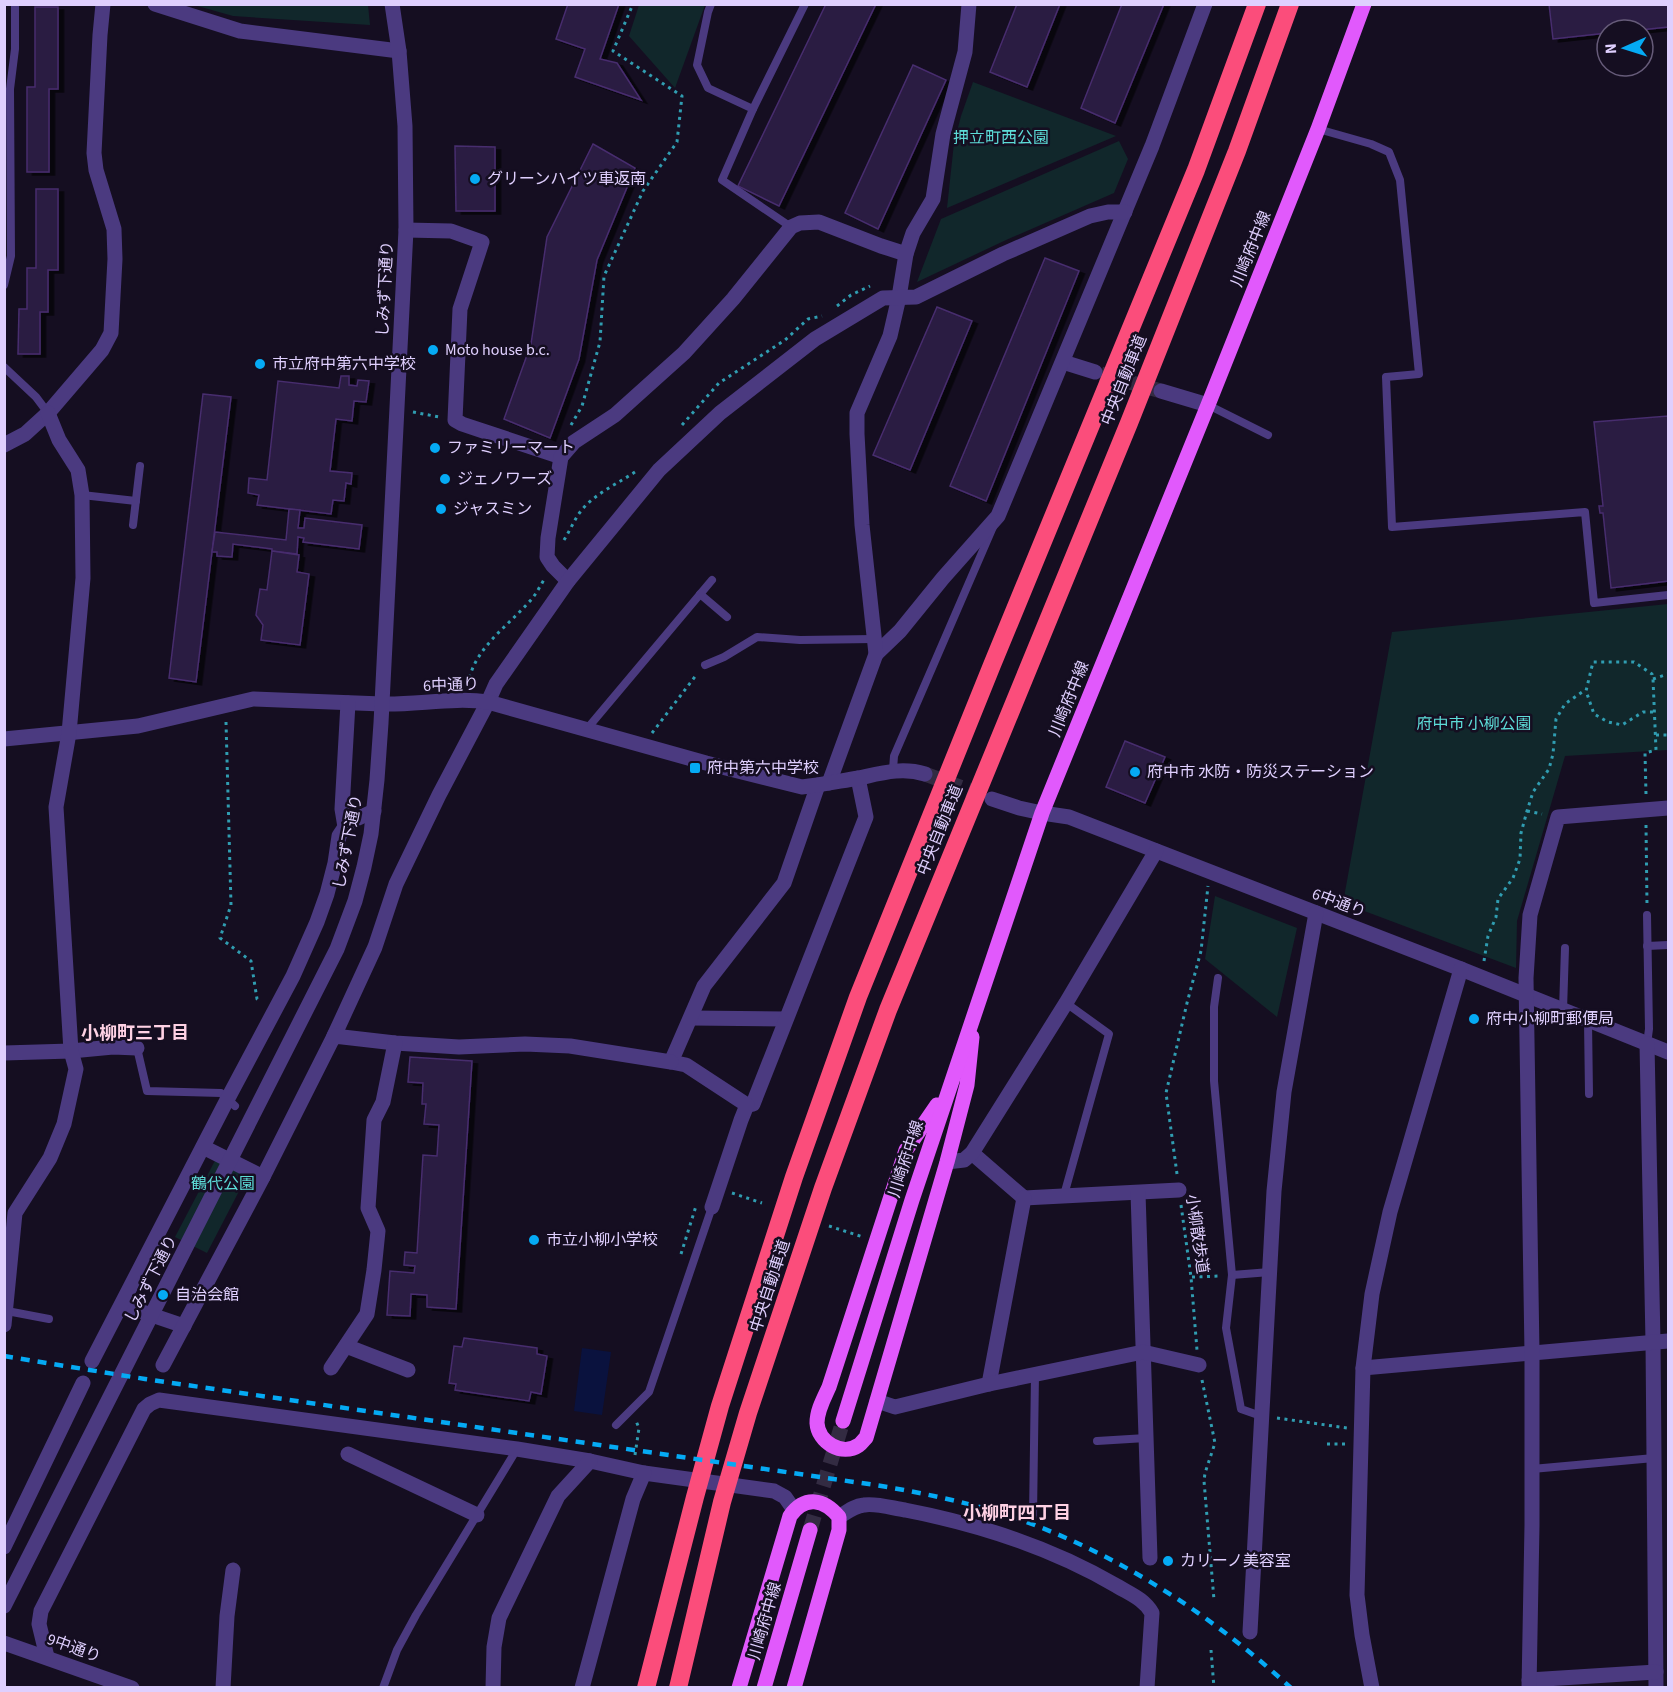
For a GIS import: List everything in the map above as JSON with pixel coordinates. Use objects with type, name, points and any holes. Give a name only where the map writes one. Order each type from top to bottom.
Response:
[{"type":"highway","name":"中央自動車道","points":[[646,1688],[720,1406],[794,1177],[858,997],[1196,170],[1257,4]]},
{"type":"highway","name":"中央自動車道","points":[[678,1688],[722,1502],[748,1413],[823,1188],[888,1010],[1120,445],[1237,151],[1290,4]]},
{"type":"main road","name":"川崎府中線","points":[[843,1421],[948,1089],[1042,813],[1318,129],[1364,4]]},
{"type":"main road","points":[[948,1089],[906,1150],[829,1387],[819,1409],[817,1423],[820,1436],[837,1448],[849,1449],[859,1445],[866,1438],[947,1162],[967,1084],[975,1010]]},
{"type":"main road","points":[[739,1688],[790,1516],[797,1506],[809,1502],[821,1502],[832,1508],[839,1517],[839,1530],[794,1688]]},
{"type":"main road","name":"川崎府中線","points":[[765,1688],[810,1530]]},
{"type":"street","points":[[4,445],[25,434],[48,413],[102,350],[111,333],[115,259],[114,229],[96,170],[94,153],[103,4]]},
{"type":"street","points":[[155,4],[240,31],[399,51]]},
{"type":"street","name":"しみず下通り","points":[[6,1596],[45,1527],[297,1031],[337,949],[364,867],[374,811],[382,704],[406,230],[405,126],[399,51],[392,4]]},
{"type":"street","points":[[876,654],[862,525],[856,434],[857,413],[890,336],[906,254],[913,232],[933,199],[943,134],[965,52],[969,4]]},
{"type":"street","points":[[671,1062],[704,986],[784,883],[876,654],[900,631],[998,516],[1152,146],[1204,4]]},
{"type":"street","points":[[163,1365],[263,1177],[334,1036],[375,947],[396,884],[496,684],[568,581],[659,470],[720,413],[815,339],[883,298],[916,297],[1003,254],[1090,216],[1108,212],[1125,212]]},
{"type":"street","points":[[568,581],[553,566],[547,556],[561,457],[573,442],[615,415],[684,353],[733,299],[791,227],[800,223],[819,222],[906,254]]},
{"type":"street","points":[[406,230],[451,231],[482,242],[460,309],[455,420],[561,457]]},
{"type":"street","points":[[1063,362],[1095,372]]},
{"type":"street","points":[[1161,392],[1208,405]]},
{"type":"street","points":[[6,1318],[15,1214],[50,1158],[64,1124],[76,1069],[71,1051],[56,807],[69,732],[83,578],[82,495],[78,470],[59,440],[48,413]]},
{"type":"street","name":"6中通り","points":[[4,739],[138,726],[253,699],[402,705],[471,700],[488,702],[706,763],[802,786],[824,784],[893,770],[925,774]]},
{"type":"street","points":[[345,827],[342,808],[348,703]]},
{"type":"street","points":[[334,1036],[459,1047],[525,1044],[570,1046],[671,1062],[686,1065],[747,1105],[753,1104],[866,817],[858,778]]},
{"type":"street","name":"6中通り","points":[[992,799],[1019,808],[1069,817],[1668,1052]]},
{"type":"street","points":[[1656,1672],[1529,1684],[1532,1353],[1525,995],[1530,915],[1558,817],[1668,808]]},
{"type":"street","points":[[92,1361],[203,1147],[231,1103],[273,1012],[293,976],[327,894],[339,836],[354,820],[374,811]]},
{"type":"street","points":[[947,1162],[964,1160],[972,1153],[1066,1003],[1156,851]]},
{"type":"street","points":[[1250,1632],[1274,1191],[1284,1092],[1316,913]]},
{"type":"street","points":[[1372,1688],[1357,1595],[1363,1368],[1372,1294],[1390,1212],[1461,969]]},
{"type":"street","points":[[691,1018],[786,1019]]},
{"type":"street","points":[[331,1368],[368,1314],[378,1231],[368,1208],[374,1120],[383,1102],[395,1043]]},
{"type":"street","points":[[1647,1044],[1661,1342],[1654,1458],[1656,1688]]},
{"type":"street","points":[[4,1053],[113,1047],[137,1048]]},
{"type":"street","points":[[705,1204],[718,1188],[747,1105]]},
{"type":"street","points":[[203,1147],[263,1177]]},
{"type":"street","points":[[972,1153],[1024,1198],[1179,1190]]},
{"type":"street","points":[[1138,1193],[1150,1558]]},
{"type":"street","points":[[989,1384],[1024,1198]]},
{"type":"street","points":[[122,1305],[184,1326]]},
{"type":"street","points":[[1363,1368],[1661,1342]]},
{"type":"street","points":[[346,1346],[408,1370]]},
{"type":"street","points":[[877,1401],[895,1407],[989,1384],[1143,1352],[1199,1365]]},
{"type":"street","points":[[4,1547],[83,1383]]},
{"type":"street","points":[[47,1657],[39,1624],[41,1611],[144,1409],[159,1400],[517,1449],[774,1491],[784,1497],[794,1510]]},
{"type":"street","points":[[348,1454],[477,1515]]},
{"type":"street","points":[[493,1688],[494,1647],[499,1618],[558,1496],[590,1461]]},
{"type":"street","points":[[582,1688],[633,1499],[639,1468]]},
{"type":"street","points":[[839,1517],[864,1504],[938,1517],[994,1532],[1099,1575],[1146,1603],[1152,1613],[1147,1688]]},
{"type":"street","points":[[223,1688],[227,1616],[233,1570]]},
{"type":"street","name":"9中通り","points":[[4,1642],[132,1688]]},
{"type":"lane","points":[[4,285],[11,256],[10,89],[15,49],[15,4]]},
{"type":"lane","points":[[711,4],[697,65],[708,88],[753,109]]},
{"type":"lane","points":[[791,227],[722,180],[753,109],[805,4]]},
{"type":"lane","points":[[1318,129],[1371,144],[1389,152],[1400,180],[1419,374],[1386,377],[1392,527],[1585,512],[1594,603],[1668,595]]},
{"type":"lane","points":[[4,367],[48,413]]},
{"type":"lane","points":[[1208,405],[1268,435]]},
{"type":"lane","points":[[133,525],[140,466]]},
{"type":"lane","points":[[82,495],[136,501]]},
{"type":"lane","points":[[893,770],[894,756],[998,516]]},
{"type":"lane","points":[[586,730],[712,580]]},
{"type":"lane","points":[[700,594],[727,617]]},
{"type":"lane","points":[[705,664],[724,657],[757,637],[800,640],[874,639]]},
{"type":"lane","points":[[1647,915],[1649,1029],[1647,1044]]},
{"type":"lane","points":[[1647,946],[1668,945]]},
{"type":"lane","points":[[1563,1010],[1565,948]]},
{"type":"lane","points":[[1218,978],[1214,1007],[1214,1081],[1232,1275],[1226,1328],[1241,1409],[1261,1416]]},
{"type":"lane","points":[[1064,1195],[1109,1034],[1066,1003]]},
{"type":"lane","points":[[1588,1021],[1589,1094]]},
{"type":"lane","points":[[137,1048],[147,1090],[221,1093],[231,1103]]},
{"type":"lane","points":[[616,1425],[649,1392],[705,1204]]},
{"type":"lane","points":[[1232,1275],[1270,1272]]},
{"type":"lane","points":[[6,1318],[49,1318]]},
{"type":"lane","points":[[1033,1516],[1035,1374]]},
{"type":"lane","points":[[1097,1441],[1146,1438]]},
{"type":"lane","points":[[383,1688],[401,1641],[416,1614],[517,1449]]},
{"type":"lane","points":[[1532,1469],[1654,1458]]},
{"type":"path","points":[[571,425],[582,406],[600,342],[604,276],[643,191],[677,142],[682,96],[613,51],[633,4]]},
{"type":"path","points":[[410,411],[455,420]]},
{"type":"path","points":[[1647,915],[1645,753],[1656,750],[1656,735],[1652,674],[1634,662],[1593,662],[1586,691],[1594,714],[1608,722],[1622,725],[1643,712],[1654,712]]},
{"type":"path","points":[[649,737],[705,664]]},
{"type":"path","points":[[1653,679],[1668,674]]},
{"type":"path","points":[[1484,963],[1488,936],[1496,918],[1498,899],[1513,878],[1520,859],[1521,833],[1533,792],[1549,769],[1553,754],[1556,719],[1565,704],[1585,690]]},
{"type":"path","points":[[225,705],[231,905],[220,938],[251,961],[257,999],[273,1012]]},
{"type":"path","points":[[1656,735],[1668,735]]},
{"type":"path","name":"小柳散歩道","points":[[1210,873],[1201,951],[1186,1003],[1166,1093],[1191,1277],[1199,1365],[1215,1443],[1204,1481],[1214,1600]]},
{"type":"path","points":[[718,1188],[762,1203]]},
{"type":"path","points":[[680,1258],[705,1204]]},
{"type":"path","points":[[828,1226],[876,1242]]},
{"type":"path","points":[[1191,1277],[1232,1275]]},
{"type":"path","points":[[1261,1416],[1361,1430]]},
{"type":"path","points":[[639,1428],[639,1468]]},
{"type":"path","points":[[1211,1650],[1214,1688]]},
{"type":"green space","points":[[194,5],[368,5],[370,25],[233,16]]},
{"type":"green space","points":[[639,5],[705,5],[675,88],[629,36]]},
{"type":"green space","name":"押立町西公園","points":[[973,82],[1116,136],[947,208],[954,143]]},
{"type":"green space","points":[[1119,141],[1128,159],[1114,193],[917,282],[941,219]]},
{"type":"green space","name":"府中市 小柳公園","points":[[1668,604],[1668,750],[1565,756],[1517,921],[1516,968],[1343,903],[1392,632]]},
{"type":"green space","points":[[1215,896],[1297,928],[1277,1017],[1205,959]]},
{"type":"green space","name":"鶴代公園","points":[[219,1153],[250,1170],[207,1253],[175,1237]]},
{"type":"shaded area","points":[[582,1348],[611,1352],[602,1415],[574,1411]]},
{"type":"building","points":[[568,4],[619,4],[600,59],[617,63],[641,100],[575,77],[585,49],[556,39]]},
{"type":"building","points":[[826,4],[876,4],[779,206],[738,186]]},
{"type":"building","points":[[1017,4],[1060,4],[1027,87],[990,72]]},
{"type":"building","points":[[1122,4],[1164,4],[1115,123],[1081,108]]},
{"type":"building","points":[[1549,4],[1668,4],[1668,27],[1655,28],[1655,18],[1595,18],[1595,34],[1553,39]]},
{"type":"building","points":[[35,7],[58,7],[58,89],[49,89],[49,172],[27,172],[27,87],[35,87]]},
{"type":"building","points":[[913,65],[946,80],[878,229],[845,213]]},
{"type":"building","points":[[593,144],[635,168],[597,260],[579,359],[550,438],[504,419],[531,344],[547,237]]},
{"type":"building","name":"グリーンハイツ車返南","points":[[455,146],[495,147],[495,211],[456,211]]},
{"type":"building","points":[[36,189],[58,189],[58,270],[48,270],[48,312],[40,312],[40,354],[18,354],[19,309],[27,309],[27,268],[36,268]]},
{"type":"building","points":[[1045,258],[1079,271],[986,501],[950,486]]},
{"type":"building","points":[[937,307],[972,321],[910,470],[873,455]]},
{"type":"building","points":[[341,376],[349,376],[349,385],[357,386],[358,380],[369,381],[366,402],[354,401],[352,421],[336,419],[330,471],[352,473],[351,484],[346,483],[344,501],[333,500],[331,514],[257,505],[259,495],[248,493],[249,478],[267,480],[278,381],[339,388]]},
{"type":"building","points":[[203,394],[231,397],[196,682],[169,678]]},
{"type":"building","points":[[1668,416],[1668,581],[1611,588],[1603,513],[1600,513],[1599,506],[1603,506],[1594,422]]},
{"type":"building","points":[[289,509],[300,510],[298,528],[304,528],[305,518],[362,525],[359,549],[303,542],[304,538],[298,537],[297,554],[233,544],[232,557],[217,556],[217,552],[212,552],[215,532],[286,540]]},
{"type":"building","points":[[272,551],[299,555],[297,572],[309,574],[300,645],[261,640],[263,625],[256,615],[260,589],[267,590]]},
{"type":"building","name":"府中市 水防・防災ステーション","points":[[1125,741],[1165,757],[1145,803],[1106,787]]},
{"type":"building","points":[[410,1057],[472,1061],[456,1309],[427,1307],[427,1295],[411,1294],[410,1316],[387,1315],[390,1271],[414,1273],[415,1266],[404,1265],[405,1252],[417,1253],[423,1155],[437,1156],[439,1125],[424,1124],[426,1104],[422,1104],[423,1083],[408,1082]]},
{"type":"building","points":[[464,1338],[537,1348],[537,1354],[547,1356],[541,1394],[531,1392],[529,1401],[455,1390],[456,1384],[449,1383],[454,1346],[462,1347]]},
{"type":"tunnel","points":[[1101,374],[1161,391]]},
{"type":"tunnel","points":[[925,774],[987,797]]},
{"type":"tunnel","points":[[810,1530],[843,1421]]},
{"type":"railway","points":[[4,1356],[145,1379],[875,1485],[972,1505],[1004,1514],[1083,1546],[1157,1586],[1226,1633],[1291,1688]]},
{"type":"place","name":"グリーンハイツ車返南","points":[[475,179]]},
{"type":"place","name":"Moto house b.c.","points":[[433,350]]},
{"type":"place","name":"市立府中第六中学校","points":[[260,364]]},
{"type":"place","name":"ファミリーマート","points":[[435,448]]},
{"type":"place","name":"ジェノワーズ","points":[[445,479]]},
{"type":"place","name":"ジャスミン","points":[[441,509]]},
{"type":"place","name":"府中第六中学校","points":[[695,768]]},
{"type":"place","name":"府中市 水防・防災ステーション","points":[[1135,772]]},
{"type":"place","name":"府中小柳町郵便局","points":[[1474,1019]]},
{"type":"place","name":"市立小柳小学校","points":[[534,1240]]},
{"type":"place","name":"自治会館","points":[[163,1295]]},
{"type":"place","name":"カリーノ美容室","points":[[1168,1561]]},
{"type":"district","name":"小柳町三丁目","points":[[135,1033]]},
{"type":"district","name":"小柳町四丁目","points":[[1017,1513]]}]
